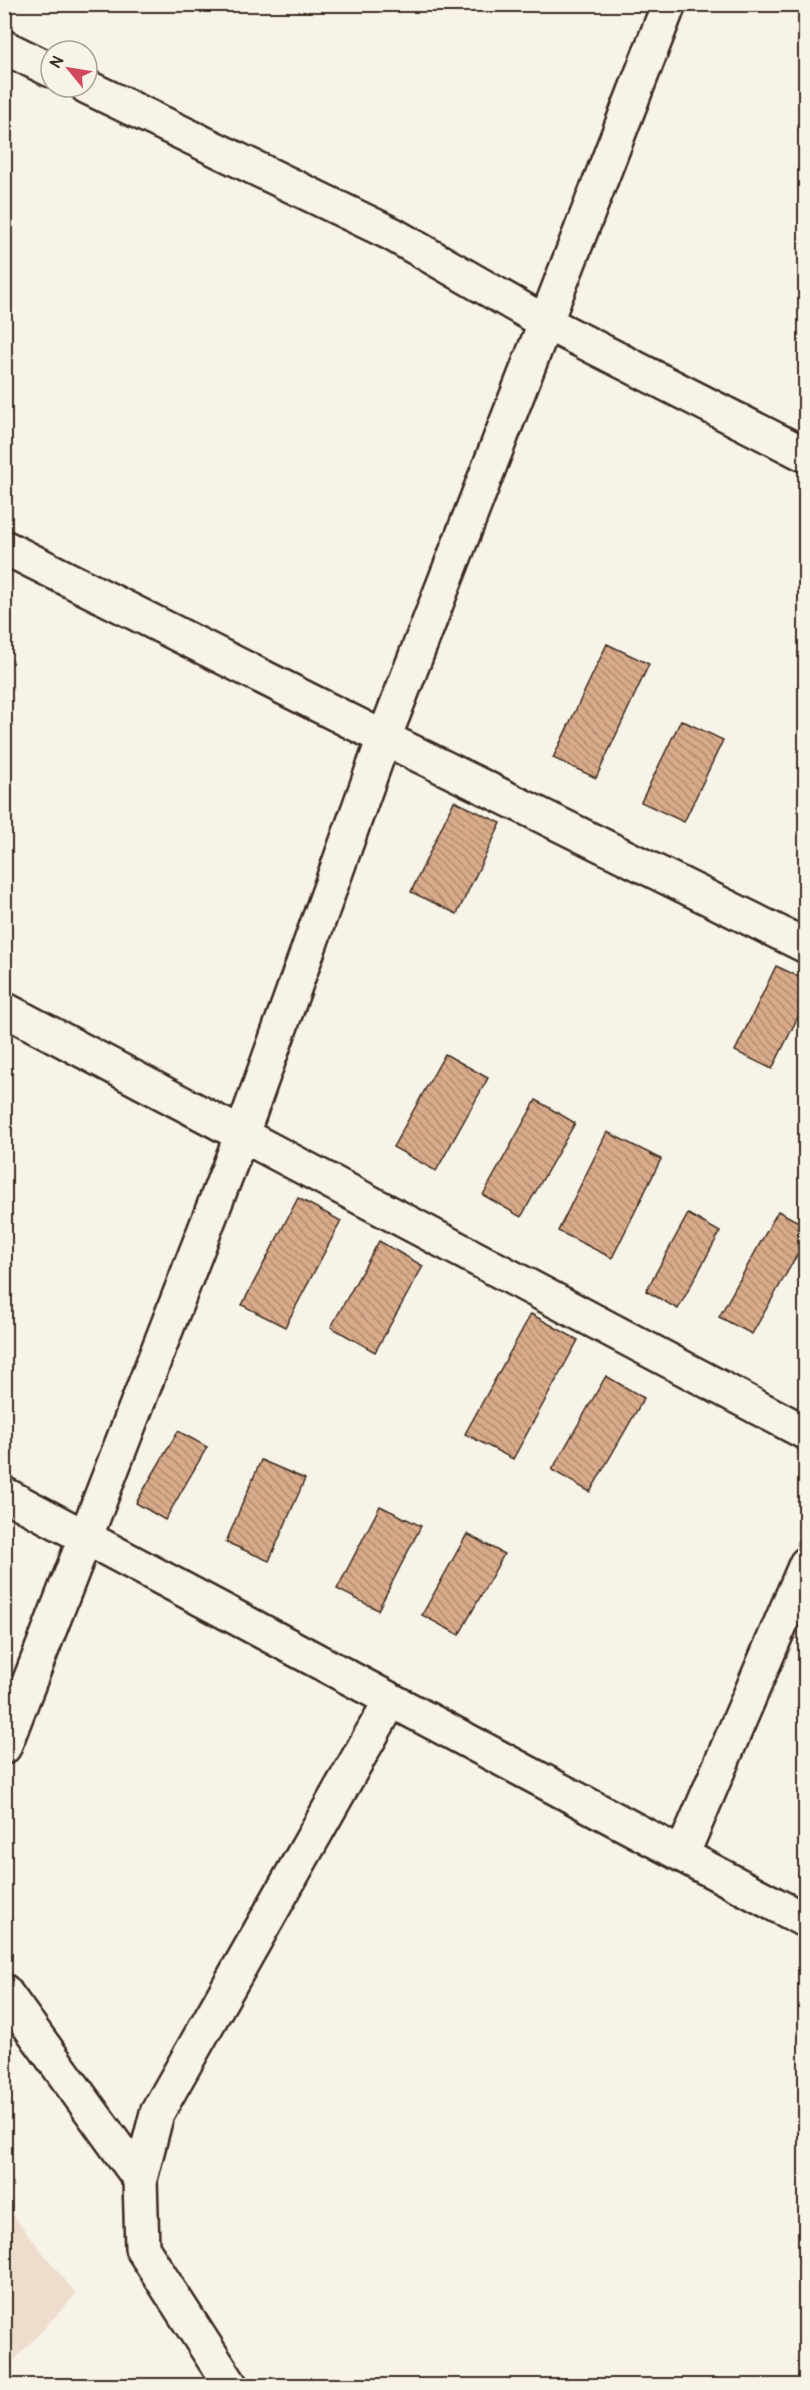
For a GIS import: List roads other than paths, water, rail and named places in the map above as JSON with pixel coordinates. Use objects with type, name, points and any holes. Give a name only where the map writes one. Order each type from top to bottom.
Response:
[{"type":"street","points":[[4,1747],[242,1134],[384,738],[669,4]]},
{"type":"street","points":[[4,47],[39,64]]},
{"type":"street","points":[[99,93],[392,234],[545,322],[806,455]]},
{"type":"street","points":[[4,547],[806,946]]},
{"type":"street","points":[[4,1009],[806,1433]]},
{"type":"street","points":[[4,1494],[806,1921]]},
{"type":"street","points":[[682,1855],[806,1564]]},
{"type":"street","points":[[231,2385],[142,2248],[140,2179],[157,2113],[391,1700]]},
{"type":"street","points":[[4,1991],[140,2179]]}]
